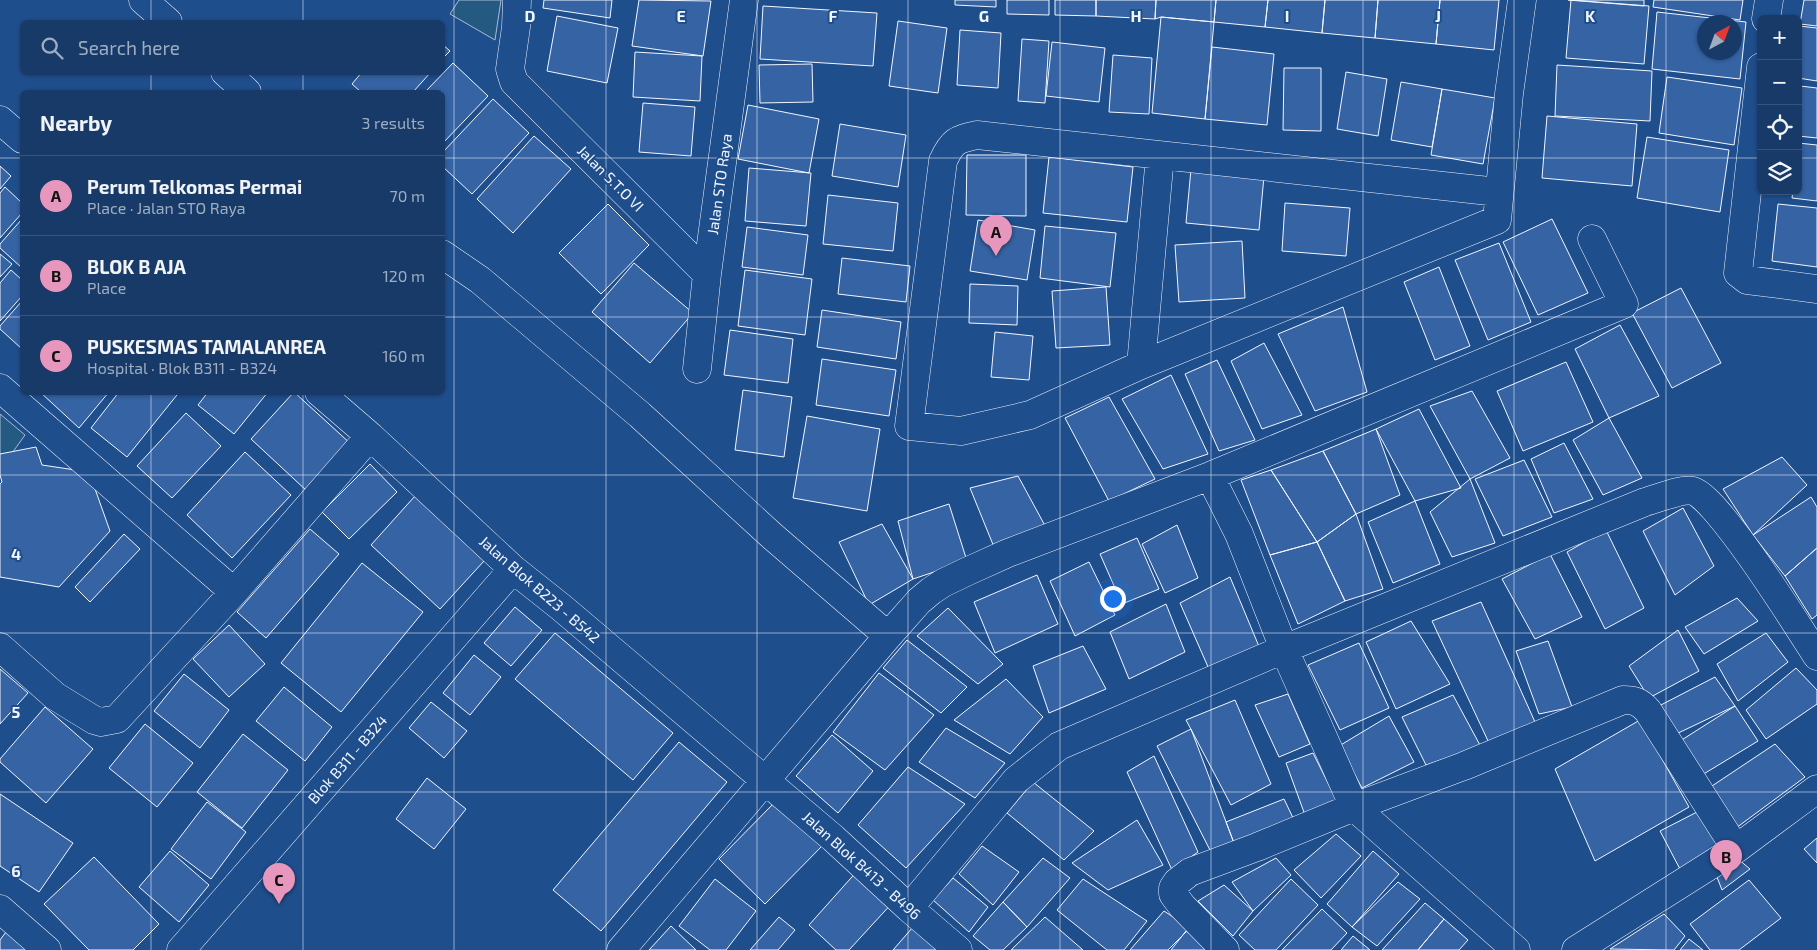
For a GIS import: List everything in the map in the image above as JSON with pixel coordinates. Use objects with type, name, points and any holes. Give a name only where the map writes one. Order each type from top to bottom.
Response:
[{"type":"street","points":[[143,0],[166,20]]},
{"type":"street","name":"Jalan S.T.O VI","points":[[518,0],[510,69],[514,82],[707,274]]},
{"type":"street","name":"Jalan STO Raya","points":[[697,369],[707,274],[744,0]]},
{"type":"street","points":[[1498,192],[978,135],[960,138],[950,146],[943,161],[909,426],[961,431],[1030,415],[1141,364],[1497,220],[1498,192],[1509,94],[1522,0]]},
{"type":"street","points":[[1767,15],[1769,0]]},
{"type":"street","points":[[228,75],[245,90]]},
{"type":"street","points":[[1757,101],[1738,274],[1747,280],[1817,288]]},
{"type":"street","points":[[0,120],[20,137]]},
{"type":"street","points":[[1141,364],[1160,156]]},
{"type":"street","points":[[621,950],[888,636],[919,601],[943,583],[1008,553],[1210,476],[1624,304],[1592,239]]},
{"type":"street","points":[[445,256],[480,280],[640,415],[771,535],[888,636]]},
{"type":"street","points":[[0,388],[234,592]]},
{"type":"street","name":"Jalan Blok B223 - B542","points":[[322,395],[370,436],[513,569],[562,608],[765,781]]},
{"type":"street","points":[[0,647],[55,696],[94,720],[101,722],[116,719],[234,592],[370,436]]},
{"type":"street","points":[[1210,476],[1239,534],[1284,649],[1354,807],[1516,950]]},
{"type":"street","points":[[909,908],[1016,780],[1059,746],[1284,649],[1645,502],[1687,490],[1699,494],[1729,526],[1817,656]]},
{"type":"street","name":"Blok B311 - B324","points":[[181,950],[513,569]]},
{"type":"street","points":[[1225,950],[1182,906],[1173,894],[1173,888],[1177,882],[1190,872],[1464,766],[1624,700],[1636,700],[1648,711],[1736,849]]},
{"type":"street","name":"Jalan Blok B413 - B496","points":[[765,781],[833,838],[958,950]]},
{"type":"street","points":[[1576,950],[1736,849],[1817,789]]},
{"type":"street","points":[[0,909],[47,950]]},
{"type":"shaded area","points":[[459,0],[501,0],[495,40],[450,14]]},
{"type":"shaded area","points":[[0,414],[25,435],[0,470]]},
{"type":"building","points":[[544,0],[612,0],[610,18],[543,8]]},
{"type":"building","points":[[639,0],[711,1],[703,56],[632,46]]},
{"type":"building","points":[[955,0],[996,0],[996,7],[955,5]]},
{"type":"building","points":[[1007,0],[1049,0],[1049,15],[1007,14]]},
{"type":"building","points":[[1055,0],[1096,0],[1096,16],[1055,15]]},
{"type":"building","points":[[1096,0],[1156,0],[1155,19],[1096,16]]},
{"type":"building","points":[[1156,0],[1216,0],[1214,22],[1161,17],[1155,19]]},
{"type":"building","points":[[1216,0],[1268,0],[1265,27],[1214,22]]},
{"type":"building","points":[[1268,0],[1325,0],[1322,33],[1265,27]]},
{"type":"building","points":[[1325,0],[1378,0],[1375,38],[1322,33]]},
{"type":"building","points":[[1378,0],[1440,0],[1436,44],[1375,38]]},
{"type":"building","points":[[1440,0],[1499,0],[1494,50],[1436,44]]},
{"type":"building","points":[[1568,0],[1644,0],[1644,6]]},
{"type":"building","points":[[1571,0],[1649,6],[1644,64],[1566,58]]},
{"type":"building","points":[[1654,0],[1743,0],[1741,15],[1707,15],[1653,7]]},
{"type":"building","points":[[1804,0],[1817,0],[1817,26],[1802,24]]},
{"type":"building","points":[[763,6],[877,13],[873,66],[760,59]]},
{"type":"building","points":[[1657,12],[1697,16],[1697,60],[1742,60],[1740,79],[1652,69]]},
{"type":"building","points":[[557,16],[618,28],[607,83],[547,71]]},
{"type":"building","points":[[1161,17],[1214,22],[1205,119],[1152,113]]},
{"type":"building","points":[[898,21],[947,28],[938,93],[889,86]]},
{"type":"building","points":[[1742,22],[1746,22],[1742,60]]},
{"type":"building","points":[[1802,26],[1817,28],[1817,81],[1802,79]]},
{"type":"building","points":[[960,30],[1001,33],[998,88],[957,85]]},
{"type":"building","points":[[1022,39],[1049,41],[1045,103],[1018,101]]},
{"type":"building","points":[[1052,42],[1105,48],[1099,102],[1046,96]]},
{"type":"building","points":[[445,47],[450,51],[445,56]]},
{"type":"building","points":[[1212,47],[1274,54],[1267,125],[1205,119]]},
{"type":"building","points":[[635,52],[702,56],[700,101],[633,97]]},
{"type":"building","points":[[1113,55],[1152,58],[1149,114],[1109,112]]},
{"type":"building","points":[[453,63],[488,96],[445,141],[445,90],[427,90],[441,75],[445,75],[445,71]]},
{"type":"building","points":[[812,64],[813,102],[760,103],[759,65]]},
{"type":"building","points":[[1557,65],[1652,71],[1650,121],[1555,116]]},
{"type":"building","points":[[1284,68],[1321,68],[1321,131],[1283,130]]},
{"type":"building","points":[[1346,72],[1387,79],[1378,136],[1337,129]]},
{"type":"building","points":[[360,75],[428,75],[415,90],[359,90],[352,84]]},
{"type":"building","points":[[1667,77],[1742,88],[1734,145],[1659,133]]},
{"type":"building","points":[[1401,82],[1442,89],[1432,147],[1391,140]]},
{"type":"building","points":[[1802,86],[1817,88],[1817,138],[1802,136]]},
{"type":"building","points":[[1442,89],[1495,98],[1483,164],[1431,155]]},
{"type":"building","points":[[493,99],[529,133],[472,194],[445,169],[445,150]]},
{"type":"building","points":[[643,103],[695,107],[691,156],[639,152]]},
{"type":"building","points":[[748,105],[819,119],[809,173],[738,159]]},
{"type":"building","points":[[1547,116],[1637,124],[1632,186],[1542,178]]},
{"type":"building","points":[[840,124],[906,135],[898,187],[832,176]]},
{"type":"building","points":[[534,136],[571,169],[513,233],[477,199]]},
{"type":"building","points":[[1647,137],[1729,150],[1720,212],[1637,198]]},
{"type":"building","points":[[1802,143],[1817,145],[1817,201],[1792,198],[1792,195],[1802,195]]},
{"type":"building","points":[[967,155],[1026,155],[1026,216],[966,215]]},
{"type":"building","points":[[1049,157],[1133,167],[1127,222],[1043,213]]},
{"type":"building","points":[[0,166],[11,176],[0,189]]},
{"type":"building","points":[[749,168],[811,173],[806,226],[745,221]]},
{"type":"building","points":[[1191,169],[1264,176],[1259,230],[1186,223]]},
{"type":"building","points":[[5,187],[20,201],[20,215],[0,238],[0,193]]},
{"type":"building","points":[[828,195],[898,203],[893,251],[823,244]]},
{"type":"building","points":[[1285,203],[1350,208],[1346,256],[1282,251]]},
{"type":"building","points":[[608,204],[649,245],[601,294],[559,253]]},
{"type":"building","points":[[1778,204],[1817,208],[1817,267],[1772,261]]},
{"type":"building","points":[[1552,219],[1588,293],[1538,315],[1503,242]]},
{"type":"building","points":[[978,220],[1035,230],[1027,280],[970,271]]},
{"type":"building","points":[[20,221],[20,266],[0,248],[0,244]]},
{"type":"building","points":[[1045,226],[1116,233],[1110,287],[1040,278]]},
{"type":"building","points":[[747,227],[808,235],[803,275],[742,267]]},
{"type":"building","points":[[1242,241],[1245,298],[1179,302],[1175,245]]},
{"type":"building","points":[[1499,243],[1531,322],[1488,340],[1455,260]]},
{"type":"building","points":[[0,254],[12,264],[0,277]]},
{"type":"building","points":[[842,258],[910,266],[906,302],[838,294]]},
{"type":"building","points":[[634,263],[693,313],[650,363],[592,312]]},
{"type":"building","points":[[1439,267],[1470,346],[1435,360],[1404,282]]},
{"type":"building","points":[[11,270],[20,278],[20,298],[0,321],[0,283]]},
{"type":"building","points":[[745,270],[812,279],[805,335],[738,326]]},
{"type":"building","points":[[970,284],[1018,286],[1017,325],[969,323]]},
{"type":"building","points":[[1106,287],[1110,345],[1056,348],[1052,291]]},
{"type":"building","points":[[1681,288],[1721,363],[1672,388],[1632,313]]},
{"type":"building","points":[[20,303],[20,347],[0,329],[0,326]]},
{"type":"building","points":[[1343,307],[1367,392],[1315,411],[1278,334]]},
{"type":"building","points":[[822,310],[901,322],[896,359],[817,347]]},
{"type":"building","points":[[1620,325],[1659,396],[1609,418],[1575,349]]},
{"type":"building","points":[[730,330],[793,339],[788,383],[724,375]]},
{"type":"building","points":[[995,332],[1033,336],[1029,380],[991,377]]},
{"type":"building","points":[[1264,343],[1302,415],[1262,429],[1231,361]]},
{"type":"building","points":[[822,359],[896,370],[889,416],[816,405]]},
{"type":"building","points":[[1217,360],[1255,440],[1219,451],[1185,374]]},
{"type":"building","points":[[1566,362],[1593,422],[1523,451],[1497,391]]},
{"type":"building","points":[[1171,375],[1208,454],[1163,469],[1122,399]]},
{"type":"building","points":[[743,390],[792,397],[784,457],[735,450]]},
{"type":"building","points":[[1472,391],[1510,458],[1470,479],[1430,406]]},
{"type":"building","points":[[43,395],[106,395],[79,428]]},
{"type":"building","points":[[117,395],[177,395],[127,457],[91,428]]},
{"type":"building","points":[[206,395],[266,395],[234,434],[198,405]]},
{"type":"building","points":[[291,395],[297,395],[352,445],[308,492],[251,439]]},
{"type":"building","points":[[1109,397],[1155,479],[1109,501],[1065,418]]},
{"type":"building","points":[[1419,409],[1461,488],[1415,501],[1376,429]]},
{"type":"building","points":[[186,413],[221,446],[172,498],[137,466]]},
{"type":"building","points":[[807,416],[880,429],[867,511],[793,498]]},
{"type":"building","points":[[1609,418],[1642,478],[1603,495],[1573,440]]},
{"type":"building","points":[[1376,429],[1400,495],[1356,514],[1323,451]]},
{"type":"building","points":[[1564,443],[1593,499],[1554,513],[1531,459]]},
{"type":"building","points":[[36,447],[42,465],[89,472],[110,531],[59,587],[0,577],[0,484],[2,482],[0,454]]},
{"type":"building","points":[[1323,451],[1356,514],[1317,542],[1271,470]]},
{"type":"building","points":[[245,452],[291,495],[232,558],[187,515]]},
{"type":"building","points":[[1782,457],[1807,485],[1753,535],[1723,489]]},
{"type":"building","points":[[1524,460],[1552,517],[1503,536],[1475,479]]},
{"type":"building","points":[[370,464],[397,492],[349,539],[322,512]]},
{"type":"building","points":[[1271,470],[1317,542],[1270,555],[1241,480]]},
{"type":"building","points":[[1018,476],[1049,533],[996,552],[970,488]]},
{"type":"building","points":[[1470,479],[1495,543],[1452,557],[1430,512]]},
{"type":"building","points":[[415,496],[484,561],[440,609],[371,545]]},
{"type":"building","points":[[1811,497],[1817,507],[1817,548],[1785,576],[1753,535]]},
{"type":"building","points":[[1415,501],[1440,564],[1393,583],[1368,522]]},
{"type":"building","points":[[949,504],[967,561],[913,579],[898,521]]},
{"type":"building","points":[[1683,508],[1714,566],[1675,595],[1643,531]]},
{"type":"building","points":[[1356,514],[1383,589],[1345,601],[1317,542]]},
{"type":"building","points":[[882,524],[913,579],[869,605],[839,542]]},
{"type":"building","points":[[1177,525],[1198,578],[1165,593],[1142,544]]},
{"type":"building","points":[[310,529],[339,554],[266,638],[237,612]]},
{"type":"building","points":[[1606,530],[1644,608],[1605,629],[1567,552]]},
{"type":"building","points":[[124,534],[140,549],[90,602],[75,587]]},
{"type":"building","points":[[1137,538],[1159,589],[1122,604],[1100,554]]},
{"type":"building","points":[[1317,542],[1345,601],[1298,624],[1270,555]]},
{"type":"building","points":[[1817,548],[1817,615],[1812,619],[1785,576]]},
{"type":"building","points":[[1550,554],[1582,617],[1535,639],[1502,579]]},
{"type":"building","points":[[1089,562],[1115,615],[1075,636],[1050,581]]},
{"type":"building","points":[[362,563],[423,612],[341,712],[281,663]]},
{"type":"building","points":[[1037,575],[1058,624],[995,653],[974,602]]},
{"type":"building","points":[[1230,577],[1263,656],[1212,676],[1180,603]]},
{"type":"building","points":[[1737,598],[1758,621],[1704,654],[1685,627]]},
{"type":"building","points":[[1481,602],[1535,722],[1489,743],[1432,621]]},
{"type":"building","points":[[1166,604],[1185,652],[1129,679],[1110,632]]},
{"type":"building","points":[[515,607],[542,630],[511,666],[484,643]]},
{"type":"building","points":[[948,608],[1003,664],[978,684],[917,636]]},
{"type":"building","points":[[1411,621],[1450,684],[1396,709],[1366,642]]},
{"type":"building","points":[[229,625],[265,664],[229,697],[193,659]]},
{"type":"building","points":[[1678,630],[1699,671],[1649,698],[1629,666]]},
{"type":"building","points":[[555,633],[673,733],[633,780],[515,679]]},
{"type":"building","points":[[1766,633],[1788,662],[1738,701],[1717,664]]},
{"type":"building","points":[[907,640],[967,687],[941,713],[883,668]]},
{"type":"building","points":[[1548,641],[1572,707],[1539,714],[1516,651]]},
{"type":"building","points":[[1359,643],[1389,708],[1340,730],[1308,665]]},
{"type":"building","points":[[1083,646],[1106,689],[1049,713],[1033,666]]},
{"type":"building","points":[[474,655],[501,677],[470,715],[443,693]]},
{"type":"building","points":[[1796,668],[1817,690],[1817,704],[1766,739],[1746,710]]},
{"type":"building","points":[[0,669],[28,693],[0,724]]},
{"type":"building","points":[[879,673],[934,715],[885,770],[833,732]]},
{"type":"building","points":[[184,674],[229,710],[200,748],[154,711]]},
{"type":"building","points":[[1715,677],[1735,706],[1674,735],[1657,707]]},
{"type":"building","points":[[1006,679],[1043,717],[1010,754],[954,720]]},
{"type":"building","points":[[284,687],[332,727],[305,761],[256,721]]},
{"type":"building","points":[[1288,694],[1310,744],[1279,757],[1255,705]]},
{"type":"building","points":[[1453,695],[1481,747],[1426,765],[1402,717]]},
{"type":"building","points":[[1235,700],[1271,784],[1231,805],[1186,720]]},
{"type":"building","points":[[431,702],[467,731],[444,758],[409,728]]},
{"type":"building","points":[[1735,706],[1758,741],[1702,775],[1677,743]]},
{"type":"building","points":[[45,707],[93,749],[46,803],[0,762],[0,759]]},
{"type":"building","points":[[1389,716],[1414,762],[1362,788],[1339,746]]},
{"type":"building","points":[[1640,720],[1689,807],[1595,861],[1555,769]]},
{"type":"building","points":[[145,724],[193,763],[157,807],[109,768]]},
{"type":"building","points":[[946,728],[1005,763],[975,798],[919,762]]},
{"type":"building","points":[[1191,729],[1237,851],[1213,856],[1157,746]]},
{"type":"building","points":[[243,734],[288,770],[242,828],[197,792]]},
{"type":"building","points":[[832,735],[873,771],[838,813],[796,776]]},
{"type":"building","points":[[679,742],[727,782],[601,931],[553,890]]},
{"type":"building","points":[[1775,744],[1805,777],[1736,828],[1709,788]]},
{"type":"building","points":[[1313,753],[1337,801],[1305,815],[1286,763]]},
{"type":"building","points":[[1154,756],[1198,852],[1172,870],[1127,772]]},
{"type":"building","points":[[908,767],[965,804],[906,868],[858,825]]},
{"type":"building","points":[[427,778],[466,809],[434,849],[396,819]]},
{"type":"building","points":[[1033,782],[1094,831],[1064,860],[1007,813]]},
{"type":"building","points":[[0,794],[73,843],[39,892],[0,866]]},
{"type":"building","points":[[1284,799],[1295,822],[1237,851],[1226,822]]},
{"type":"building","points":[[777,800],[823,845],[765,904],[719,859]]},
{"type":"building","points":[[207,802],[246,832],[211,879],[171,849]]},
{"type":"building","points":[[1699,811],[1720,850],[1681,871],[1660,831]]},
{"type":"building","points":[[1137,820],[1163,865],[1108,890],[1072,863]]},
{"type":"building","points":[[1336,834],[1361,856],[1321,898],[1294,870]]},
{"type":"building","points":[[1817,838],[1817,863],[1804,849]]},
{"type":"building","points":[[982,846],[1019,872],[993,905],[959,874]]},
{"type":"building","points":[[170,851],[209,885],[179,922],[139,887]]},
{"type":"building","points":[[1373,851],[1399,874],[1352,927],[1327,904]]},
{"type":"building","points":[[94,857],[159,924],[133,950],[89,950],[44,904]]},
{"type":"building","points":[[1043,858],[1070,878],[1027,927],[1003,902]]},
{"type":"building","points":[[1276,858],[1291,875],[1253,911],[1232,882]]},
{"type":"building","points":[[1738,859],[1750,869],[1722,890],[1715,872]]},
{"type":"building","points":[[859,869],[894,901],[849,950],[836,950],[809,925]]},
{"type":"building","points":[[953,878],[988,907],[969,932],[933,900]]},
{"type":"building","points":[[715,879],[756,911],[726,950],[710,950],[679,926]]},
{"type":"building","points":[[1083,879],[1147,921],[1124,950],[1107,950],[1057,910]]},
{"type":"building","points":[[1291,879],[1318,905],[1276,950],[1255,950],[1239,935]]},
{"type":"building","points":[[1749,880],[1781,918],[1739,950],[1710,950],[1690,924]]},
{"type":"building","points":[[1398,882],[1420,899],[1377,946],[1352,927]]},
{"type":"building","points":[[1224,885],[1253,911],[1233,936],[1198,901]]},
{"type":"building","points":[[1003,902],[1027,927],[1003,950],[990,950],[973,936]]},
{"type":"building","points":[[1425,903],[1444,919],[1418,950],[1382,950]]},
{"type":"building","points":[[1322,909],[1347,933],[1331,950],[1282,950]]},
{"type":"building","points":[[1164,911],[1190,928],[1168,950],[1130,950]]},
{"type":"building","points":[[1664,914],[1685,936],[1674,950],[1610,949]]},
{"type":"building","points":[[779,917],[795,930],[778,950],[750,950]]},
{"type":"building","points":[[1045,917],[1083,950],[1011,950]]},
{"type":"building","points":[[1444,919],[1468,940],[1459,950],[1418,950]]},
{"type":"building","points":[[671,926],[696,950],[649,950]]},
{"type":"building","points":[[913,927],[939,950],[893,950]]},
{"type":"building","points":[[1186,931],[1212,949],[1171,950]]},
{"type":"building","points":[[6,932],[30,950],[0,950],[0,940]]},
{"type":"building","points":[[1353,936],[1370,950],[1341,950]]},
{"type":"building","points":[[1689,939],[1703,950],[1680,950]]},
{"type":"place","name":"Perum Telkomas Permai","points":[[996,256]]},
{"type":"place","name":"BLOK B AJA","points":[[1726,881]]},
{"type":"place","name":"PUSKESMAS TAMALANREA","points":[[279,904]]}]
